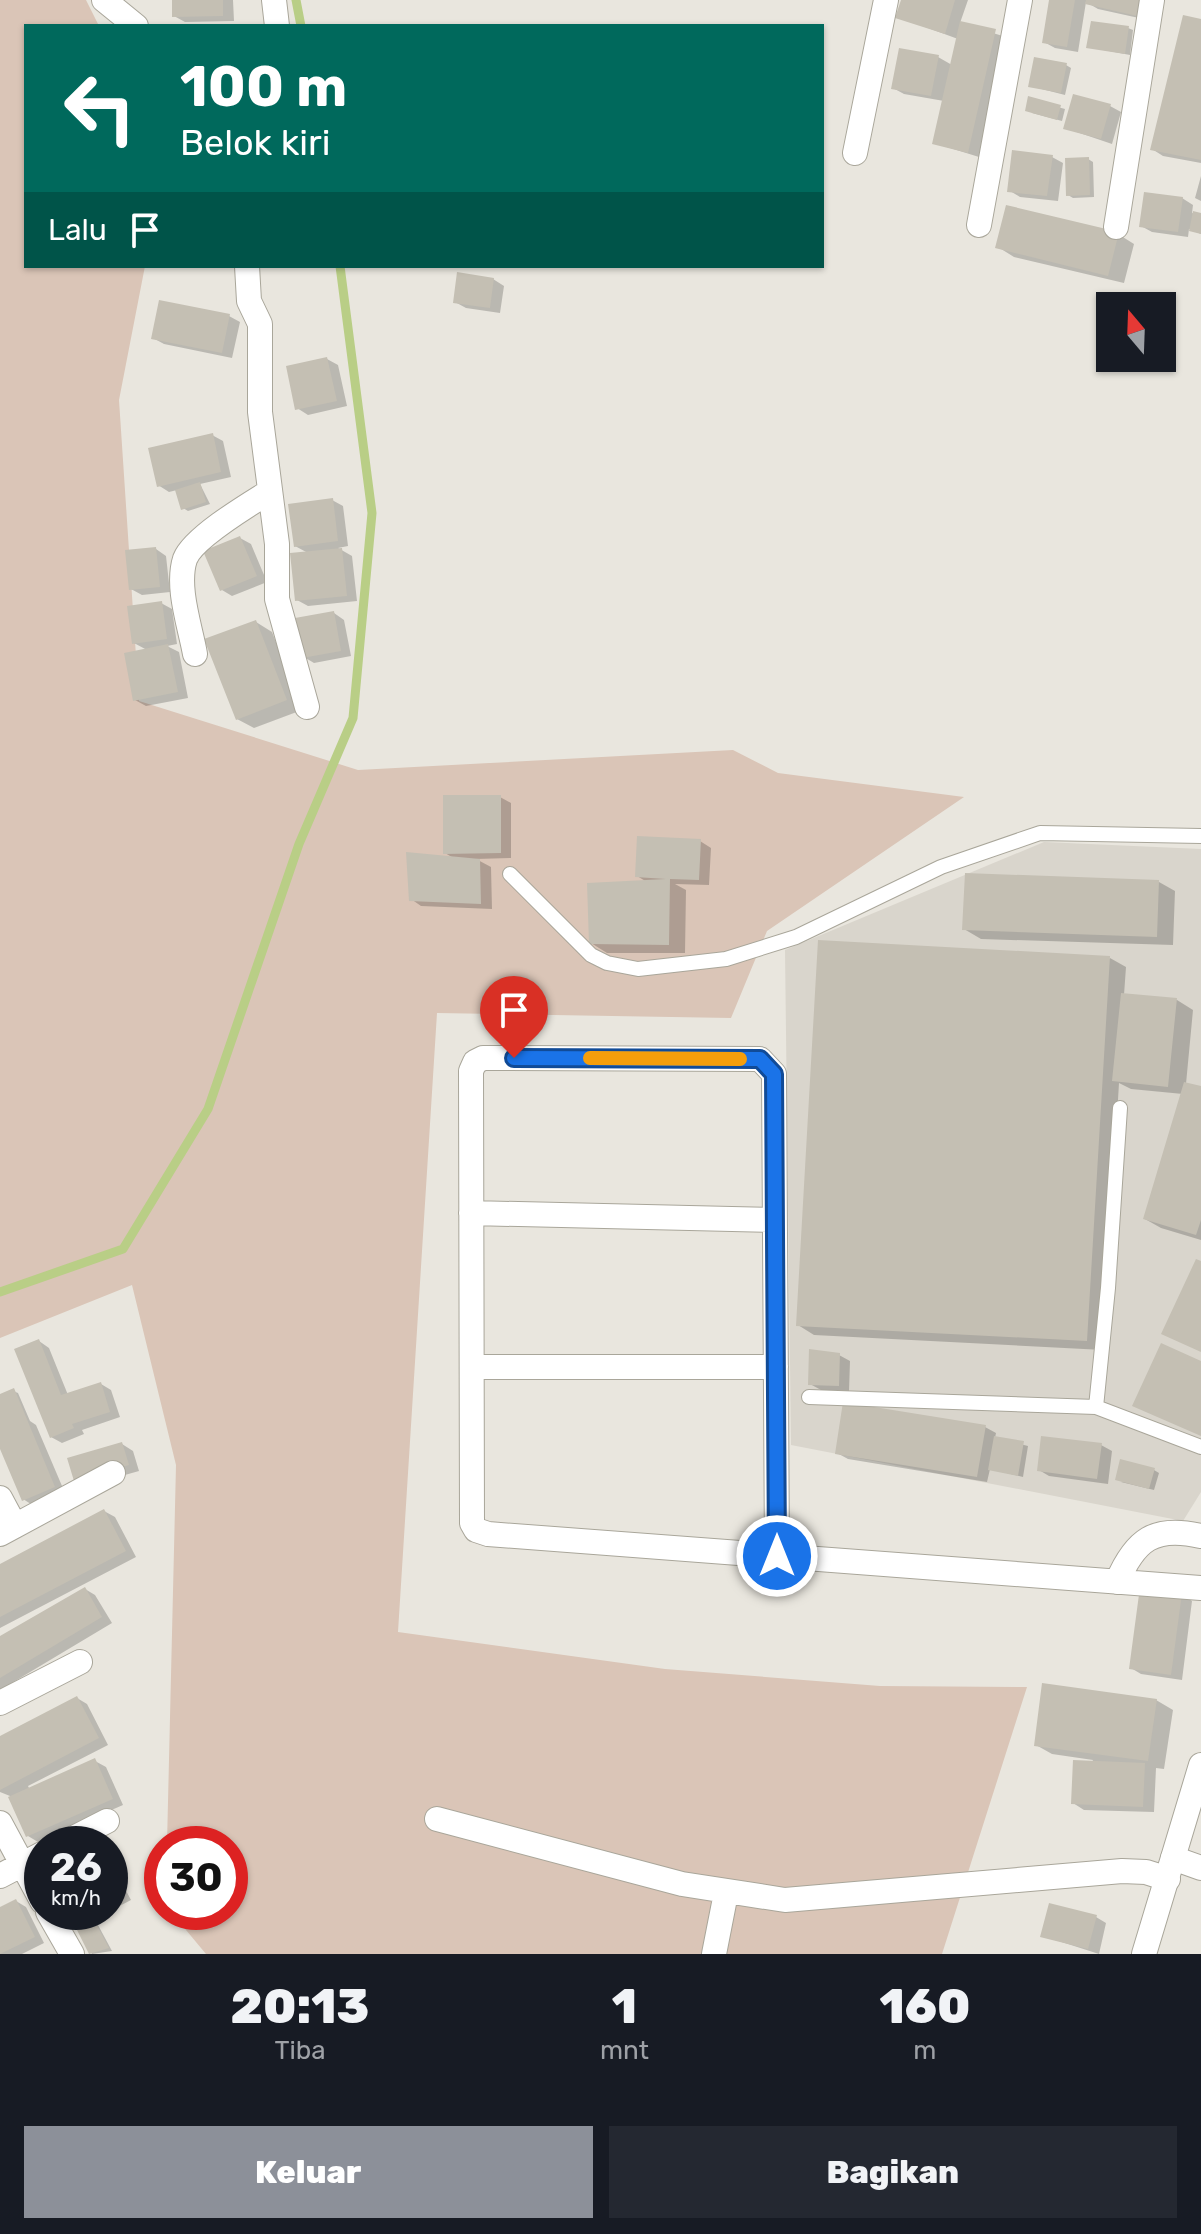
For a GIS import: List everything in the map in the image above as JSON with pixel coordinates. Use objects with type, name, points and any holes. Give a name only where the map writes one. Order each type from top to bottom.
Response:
[{"type":"street","points":[[104,0],[134,24]]},
{"type":"street","points":[[274,0],[277,24]]},
{"type":"street","points":[[855,153],[886,0]]},
{"type":"street","points":[[979,225],[1020,0]]},
{"type":"street","points":[[1116,227],[1152,0]]},
{"type":"street","points":[[247,268],[249,301],[260,324],[260,412],[277,544],[277,599],[307,707]]},
{"type":"street","points":[[195,654],[184,592],[183,571],[189,551],[242,508],[269,492]]},
{"type":"street","points":[[777,1556],[774,1074],[760,1059],[483,1058],[475,1062],[471,1071],[471,1213],[472,1523],[476,1530],[777,1556],[1201,1588]]},
{"type":"street","points":[[471,1213],[773,1220]]},
{"type":"street","points":[[472,1367],[776,1367]]},
{"type":"street","points":[[0,1498],[7,1530],[113,1473]]},
{"type":"street","points":[[1117,1582],[1136,1545],[1148,1538],[1166,1532],[1201,1536]]},
{"type":"street","points":[[0,1703],[80,1662]]},
{"type":"street","points":[[1144,1954],[1201,1765]]},
{"type":"street","points":[[437,1819],[726,1893],[785,1900],[1122,1871],[1201,1868]]},
{"type":"street","points":[[97,1826],[107,1821]]},
{"type":"street","points":[[0,1823],[21,1865]]},
{"type":"street","points":[[714,1954],[726,1893]]},
{"type":"street","points":[[58,1930],[72,1954]]},
{"type":"lane","points":[[510,874],[591,955],[607,963],[638,969],[658,968],[726,959],[796,937],[941,867],[1040,833],[1201,836]]},
{"type":"lane","points":[[1096,1407],[1108,1288],[1120,1108]]},
{"type":"lane","points":[[809,1397],[1096,1407],[1201,1447]]},
{"type":"shaded area","points":[[0,0],[86,0],[98,24],[24,24],[24,268],[145,268],[119,400],[139,701],[358,770],[733,750],[778,773],[964,797],[767,931],[731,1018],[437,1013],[398,1632],[665,1669],[880,1686],[1027,1687],[942,1954],[206,1954],[186,1930],[248,1930],[248,1826],[167,1826],[176,1465],[132,1285],[0,1338]]},
{"type":"shaded area","points":[[1044,842],[1201,849],[1201,1492],[1183,1521],[791,1445],[785,950]]},
{"type":"building","points":[[172,0],[223,0],[223,16],[172,17]]},
{"type":"building","points":[[901,0],[955,0],[945,34],[895,18]]},
{"type":"building","points":[[1049,0],[1075,0],[1067,47],[1042,43]]},
{"type":"building","points":[[1086,0],[1141,0],[1137,16],[1085,4]]},
{"type":"building","points":[[1183,15],[1201,19],[1201,160],[1150,150]]},
{"type":"building","points":[[960,21],[996,29],[968,153],[932,144]]},
{"type":"building","points":[[1091,21],[1129,26],[1125,54],[1086,48]]},
{"type":"building","points":[[899,48],[939,55],[931,96],[891,89]]},
{"type":"building","points":[[1034,57],[1067,63],[1061,93],[1028,87]]},
{"type":"building","points":[[1073,94],[1111,104],[1101,139],[1063,129]]},
{"type":"building","points":[[1028,96],[1061,105],[1057,120],[1025,111]]},
{"type":"building","points":[[1012,150],[1053,155],[1047,196],[1007,192]]},
{"type":"building","points":[[1089,157],[1090,195],[1066,196],[1065,158]]},
{"type":"building","points":[[1144,192],[1183,197],[1178,232],[1139,227]]},
{"type":"building","points":[[1006,205],[1119,232],[1108,276],[995,248]]},
{"type":"building","points":[[1193,211],[1201,213],[1201,234],[1189,231]]},
{"type":"building","points":[[457,272],[494,278],[490,308],[453,303]]},
{"type":"building","points":[[159,300],[230,314],[222,353],[151,339]]},
{"type":"building","points":[[327,357],[337,401],[295,410],[286,366]]},
{"type":"building","points":[[213,433],[221,472],[157,487],[148,448]]},
{"type":"building","points":[[200,482],[206,502],[181,510],[175,490]]},
{"type":"building","points":[[333,498],[338,541],[294,547],[288,504]]},
{"type":"building","points":[[240,536],[257,576],[220,591],[203,551]]},
{"type":"building","points":[[156,547],[160,587],[129,590],[125,550]]},
{"type":"building","points":[[342,548],[347,596],[295,601],[290,553]]},
{"type":"building","points":[[162,601],[167,639],[132,644],[127,606]]},
{"type":"building","points":[[334,611],[341,651],[302,658],[295,618]]},
{"type":"building","points":[[256,620],[287,700],[236,720],[204,639]]},
{"type":"building","points":[[168,644],[178,692],[133,701],[124,653]]},
{"type":"building","points":[[443,795],[501,795],[501,853],[443,854]]},
{"type":"building","points":[[637,836],[701,839],[699,880],[670,879],[669,945],[589,944],[587,883],[666,879],[635,877]]},
{"type":"building","points":[[406,852],[480,859],[481,904],[409,901]]},
{"type":"building","points":[[965,873],[1159,880],[1157,937],[962,930]]},
{"type":"building","points":[[818,940],[1110,956],[1087,1341],[796,1326]]},
{"type":"building","points":[[1121,993],[1177,998],[1168,1087],[1112,1081]]},
{"type":"building","points":[[1184,1082],[1201,1086],[1201,1220],[1196,1235],[1143,1219]]},
{"type":"building","points":[[1196,1259],[1201,1261],[1201,1352],[1161,1334]]},
{"type":"building","points":[[39,1339],[61,1395],[101,1382],[110,1412],[72,1424],[74,1428],[50,1438],[14,1349]]},
{"type":"building","points":[[1161,1343],[1201,1361],[1201,1436],[1132,1406]]},
{"type":"building","points":[[809,1349],[840,1353],[839,1386],[808,1385]]},
{"type":"building","points":[[14,1388],[55,1487],[22,1501],[0,1449],[0,1394]]},
{"type":"building","points":[[843,1402],[986,1425],[977,1477],[835,1454]]},
{"type":"building","points":[[994,1436],[1024,1441],[1018,1476],[988,1470]]},
{"type":"building","points":[[1041,1436],[1102,1443],[1097,1479],[1037,1471]]},
{"type":"building","points":[[122,1442],[129,1465],[74,1481],[67,1458]]},
{"type":"building","points":[[1120,1459],[1155,1468],[1149,1489],[1115,1480]]},
{"type":"building","points":[[104,1509],[126,1551],[0,1617],[0,1564]]},
{"type":"building","points":[[85,1587],[102,1617],[0,1678],[0,1636]]},
{"type":"building","points":[[1140,1587],[1182,1593],[1171,1675],[1129,1669]]},
{"type":"building","points":[[1042,1683],[1157,1699],[1148,1761],[1034,1746]]},
{"type":"building","points":[[77,1696],[99,1738],[0,1790],[0,1736]]},
{"type":"building","points":[[95,1758],[113,1799],[51,1826],[24,1826],[24,1833],[8,1797]]},
{"type":"building","points":[[1073,1760],[1145,1763],[1143,1807],[1071,1804]]},
{"type":"building","points":[[16,1899],[24,1915],[24,1930],[32,1930],[35,1937],[0,1954],[0,1907]]},
{"type":"building","points":[[1049,1903],[1097,1915],[1088,1949],[1040,1937]]},
{"type":"building","points":[[77,1930],[99,1930],[109,1948],[89,1954]]},
{"type":"waterway","points":[[296,0],[301,24]]},
{"type":"waterway","points":[[0,1292],[123,1249],[208,1109],[299,844],[353,718],[372,513],[340,268]]},
{"type":"slow traffic","points":[[590,1058],[740,1059]]},
{"type":"route","points":[[514,1058],[760,1059],[774,1074],[777,1556]]}]
